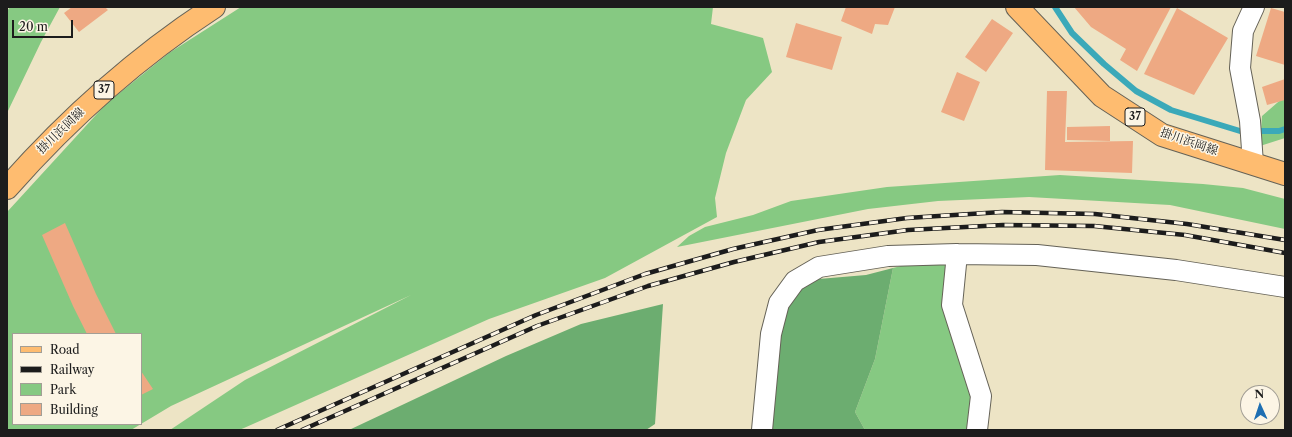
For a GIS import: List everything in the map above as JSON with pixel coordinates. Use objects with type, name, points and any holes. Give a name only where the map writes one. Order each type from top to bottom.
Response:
[{"type":"main road","name":"掛川浜岡線","points":[[7,188],[40,150],[112,83],[180,29],[214,7]]},
{"type":"main road","name":"掛川浜岡線","points":[[1018,7],[1102,96],[1162,135],[1253,156],[1285,174]]},
{"type":"street","points":[[1253,156],[1250,121],[1240,68],[1243,31],[1254,7]]},
{"type":"street","points":[[762,430],[771,334],[779,303],[795,281],[819,267],[888,256],[957,254],[1037,255],[1176,270],[1285,287]]},
{"type":"street","points":[[957,254],[952,305],[982,396],[977,430]]},
{"type":"green space","points":[[10,7],[60,7],[41,42],[7,113],[7,11]]},
{"type":"green space","points":[[241,7],[713,7],[711,24],[763,38],[772,72],[746,100],[726,153],[715,198],[717,217],[605,278],[489,319],[239,430],[170,430],[245,380],[411,295],[171,406],[142,423],[142,333],[12,333],[12,425],[139,425],[131,430],[7,430],[7,212],[106,104],[169,53]]},
{"type":"green space","points":[[1285,96],[1285,138],[1260,146],[1262,116]]},
{"type":"green space","points":[[1060,175],[1243,188],[1285,199],[1285,229],[1170,205],[1029,197],[938,201],[868,209],[677,247],[689,236],[705,227],[753,215],[791,201],[887,187]]},
{"type":"green space","points":[[948,254],[942,303],[981,396],[977,430],[865,430],[855,412],[875,359],[893,268]]},
{"type":"green space","points":[[893,268],[875,359],[855,412],[865,430],[770,430],[771,334],[795,281],[866,275]]},
{"type":"green space","points":[[663,304],[655,424],[646,430],[349,430],[506,356],[581,324]]},
{"type":"building","points":[[72,7],[105,7],[108,10],[79,32],[64,13]]},
{"type":"building","points":[[846,7],[895,7],[888,25],[875,24],[872,34],[841,21]]},
{"type":"building","points":[[1074,7],[1171,7],[1137,71],[1120,60],[1126,49],[1091,27]]},
{"type":"building","points":[[1177,8],[1228,38],[1194,95],[1144,74]]},
{"type":"building","points":[[1271,8],[1285,12],[1285,65],[1256,56]]},
{"type":"building","points":[[992,19],[1013,33],[986,72],[965,57]]},
{"type":"building","points":[[796,23],[842,37],[832,70],[786,57]]},
{"type":"building","points":[[957,72],[980,82],[964,121],[941,112]]},
{"type":"building","points":[[1285,79],[1285,100],[1267,105],[1262,87]]},
{"type":"building","points":[[1047,91],[1067,91],[1065,142],[1133,141],[1132,173],[1045,170]]},
{"type":"building","points":[[1110,126],[1110,141],[1067,140],[1067,127]]},
{"type":"building","points":[[65,223],[96,294],[116,333],[86,333],[42,235]]},
{"type":"building","points":[[142,372],[153,389],[142,394]]},
{"type":"waterway","points":[[1055,7],[1072,33],[1104,64],[1136,91],[1171,110],[1240,131],[1279,131],[1285,129]]},
{"type":"railway","points":[[277,430],[536,315],[645,274],[733,249],[818,230],[907,218],[1002,212],[1095,214],[1187,224],[1285,240]]},
{"type":"railway","points":[[302,430],[537,326],[648,286],[734,262],[819,242],[908,230],[1003,225],[1094,226],[1185,235],[1285,253]]}]
